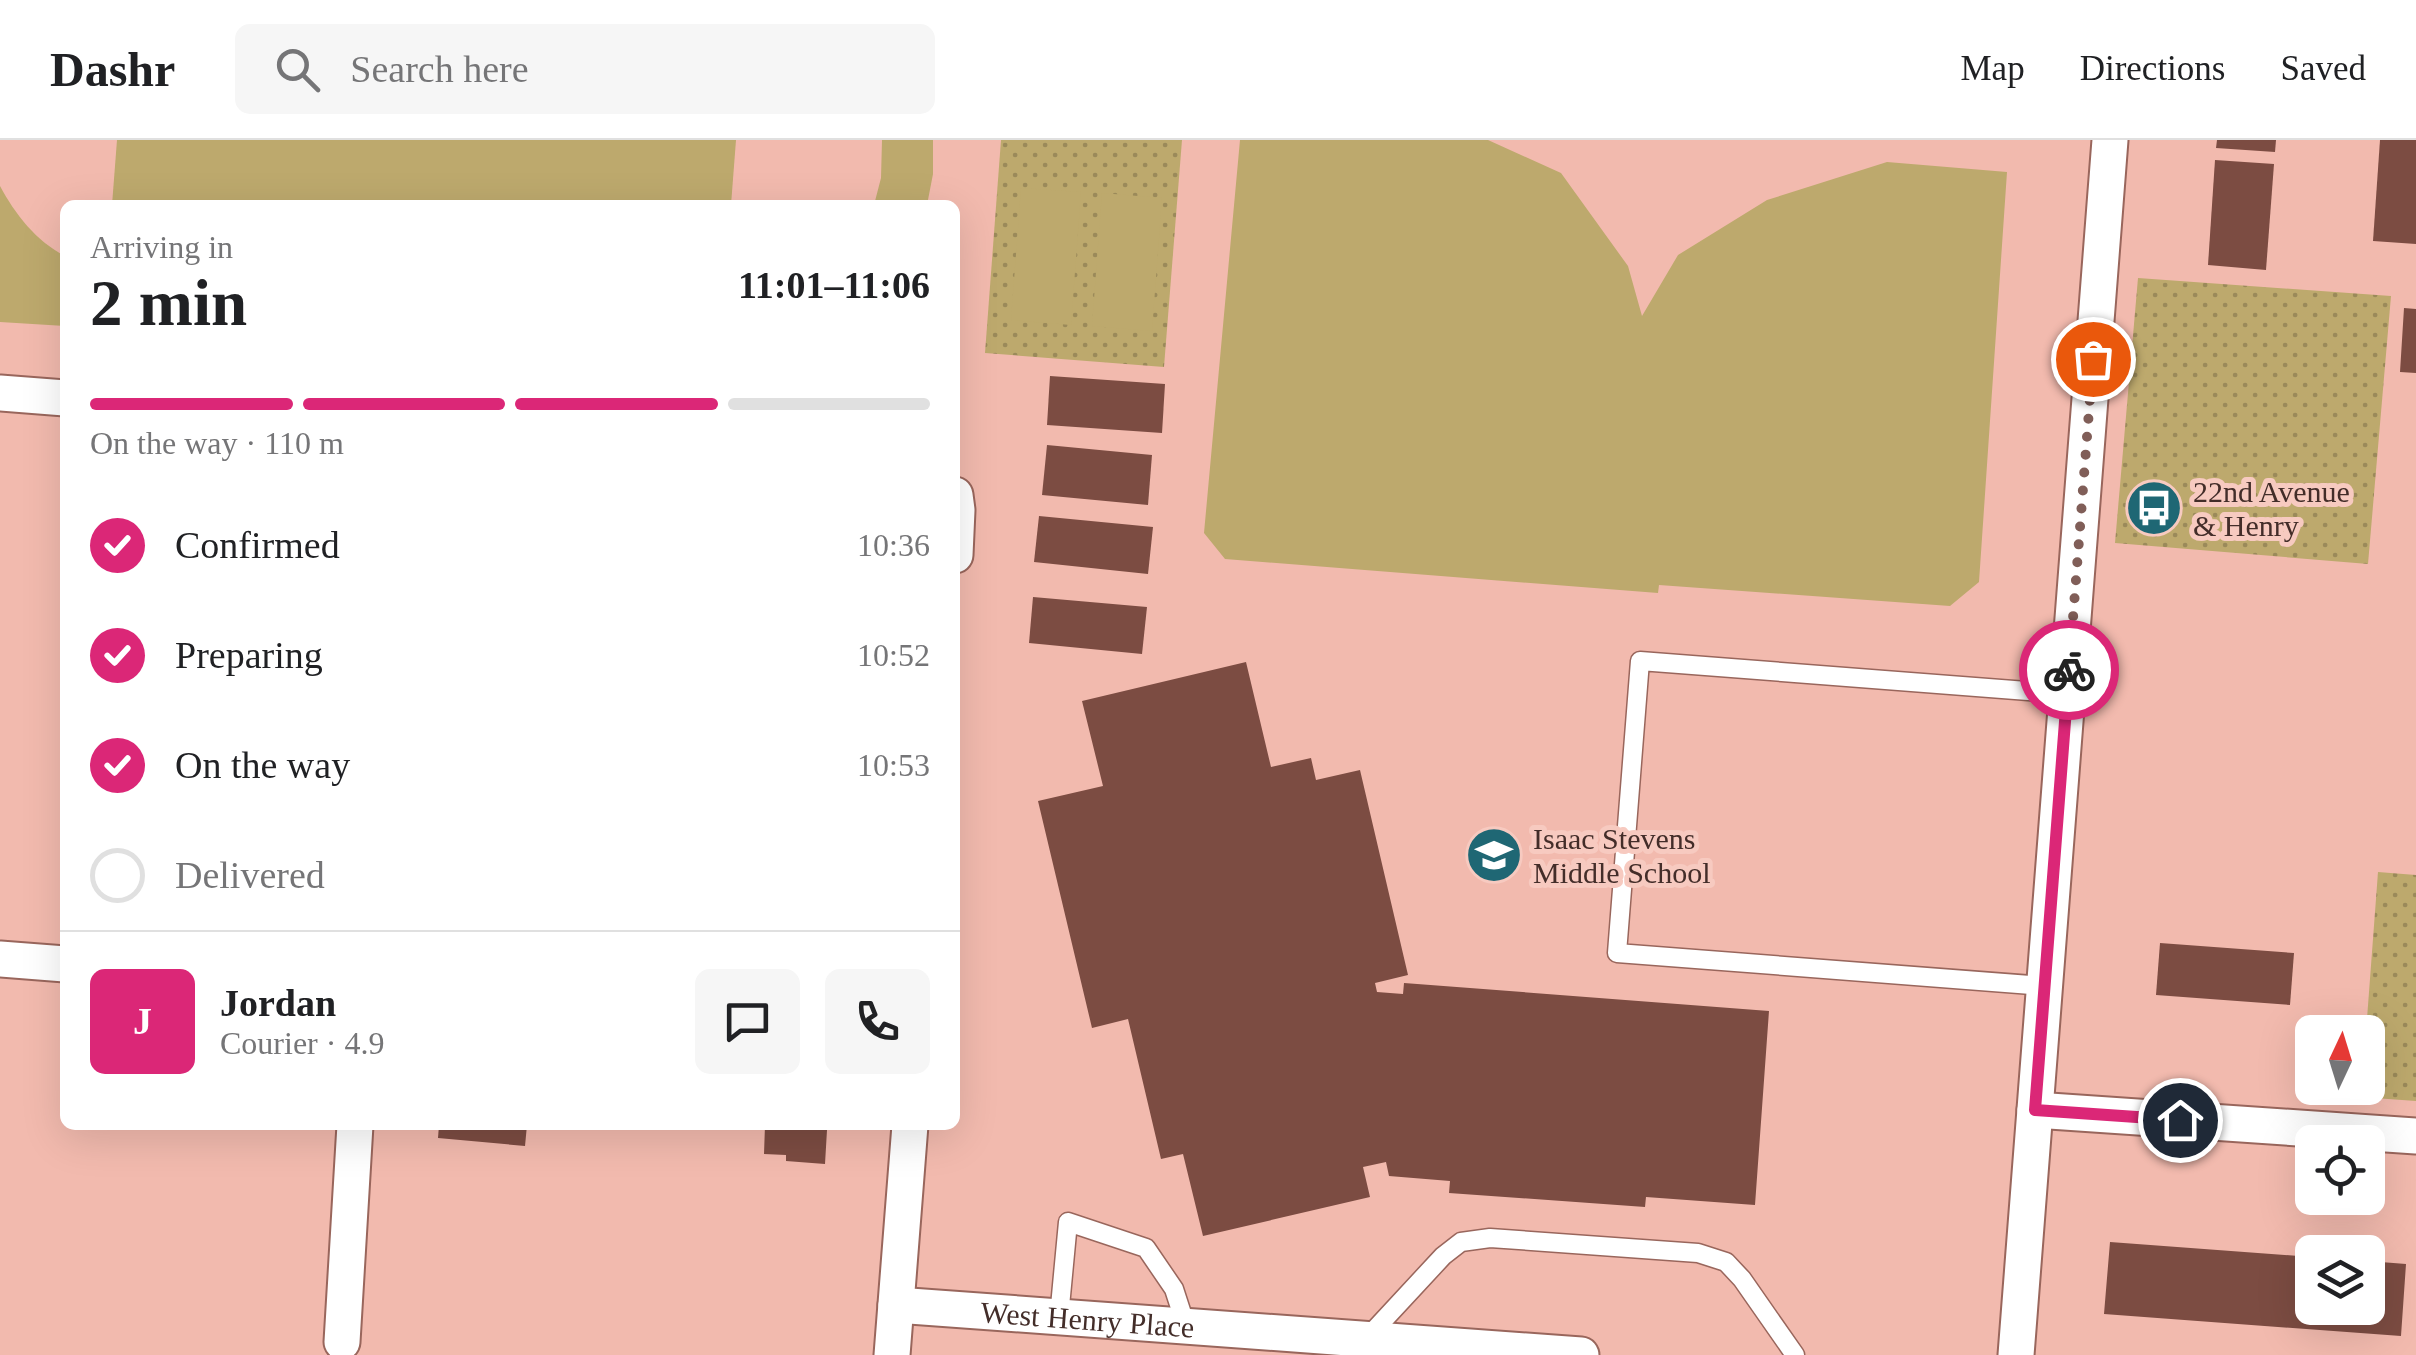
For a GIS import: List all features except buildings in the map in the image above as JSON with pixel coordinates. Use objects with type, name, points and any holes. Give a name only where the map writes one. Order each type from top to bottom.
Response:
[{"type":"street","points":[[2016,1355],[2110,140]]},
{"type":"street","points":[[0,393],[60,398]]},
{"type":"street","points":[[0,959],[60,964]]},
{"type":"street","points":[[2035,1110],[2416,1136]]},
{"type":"street","points":[[342,1342],[356,1130]]},
{"type":"street","points":[[892,1355],[910,1130]]},
{"type":"street","name":"West Henry Place","points":[[896,1305],[1581,1355]]},
{"type":"lane","points":[[2045,986],[1618,953],[1640,662],[2068,694]]},
{"type":"lane","points":[[1060,1317],[1068,1222],[1146,1248],[1174,1289],[1186,1326]]},
{"type":"lane","points":[[1366,1339],[1443,1256],[1462,1242],[1490,1238],[1698,1253],[1726,1262],[1742,1278],[1795,1355]]},
{"type":"shaded area","points":[[117,140],[736,140],[731,200],[112,200]]},
{"type":"shaded area","points":[[882,140],[933,140],[928,200],[875,200],[881,178]]},
{"type":"shaded area","points":[[1001,140],[1182,140],[1164,367],[985,353]]},
{"type":"shaded area","points":[[1240,140],[1488,140],[1561,173],[1628,266],[1642,316],[1678,255],[1767,200],[1887,162],[2007,172],[1979,582],[1950,606],[1659,585],[1658,593],[1225,559],[1204,533]]},
{"type":"shaded area","points":[[0,186],[27,226],[60,253],[60,326],[0,322]]},
{"type":"shaded area","points":[[1021,188],[1081,192],[1071,325],[1011,320]]},
{"type":"shaded area","points":[[1102,193],[1162,198],[1152,331],[1092,326]]},
{"type":"shaded area","points":[[2138,278],[2391,296],[2368,564],[2115,543]]},
{"type":"shaded area","points":[[2378,872],[2416,875],[2416,1101],[2385,1099],[2385,1015],[2367,1015]]},
{"type":"way so far","points":[[2069,670],[2093,359]]},
{"type":"place","name":"22nd Avenue & Henry","points":[[2154,508]]},
{"type":"place","name":"Isaac Stevens Middle School","points":[[1494,855]]},
{"type":"route","points":[[2069,670],[2035,1110],[2180,1120]]}]
